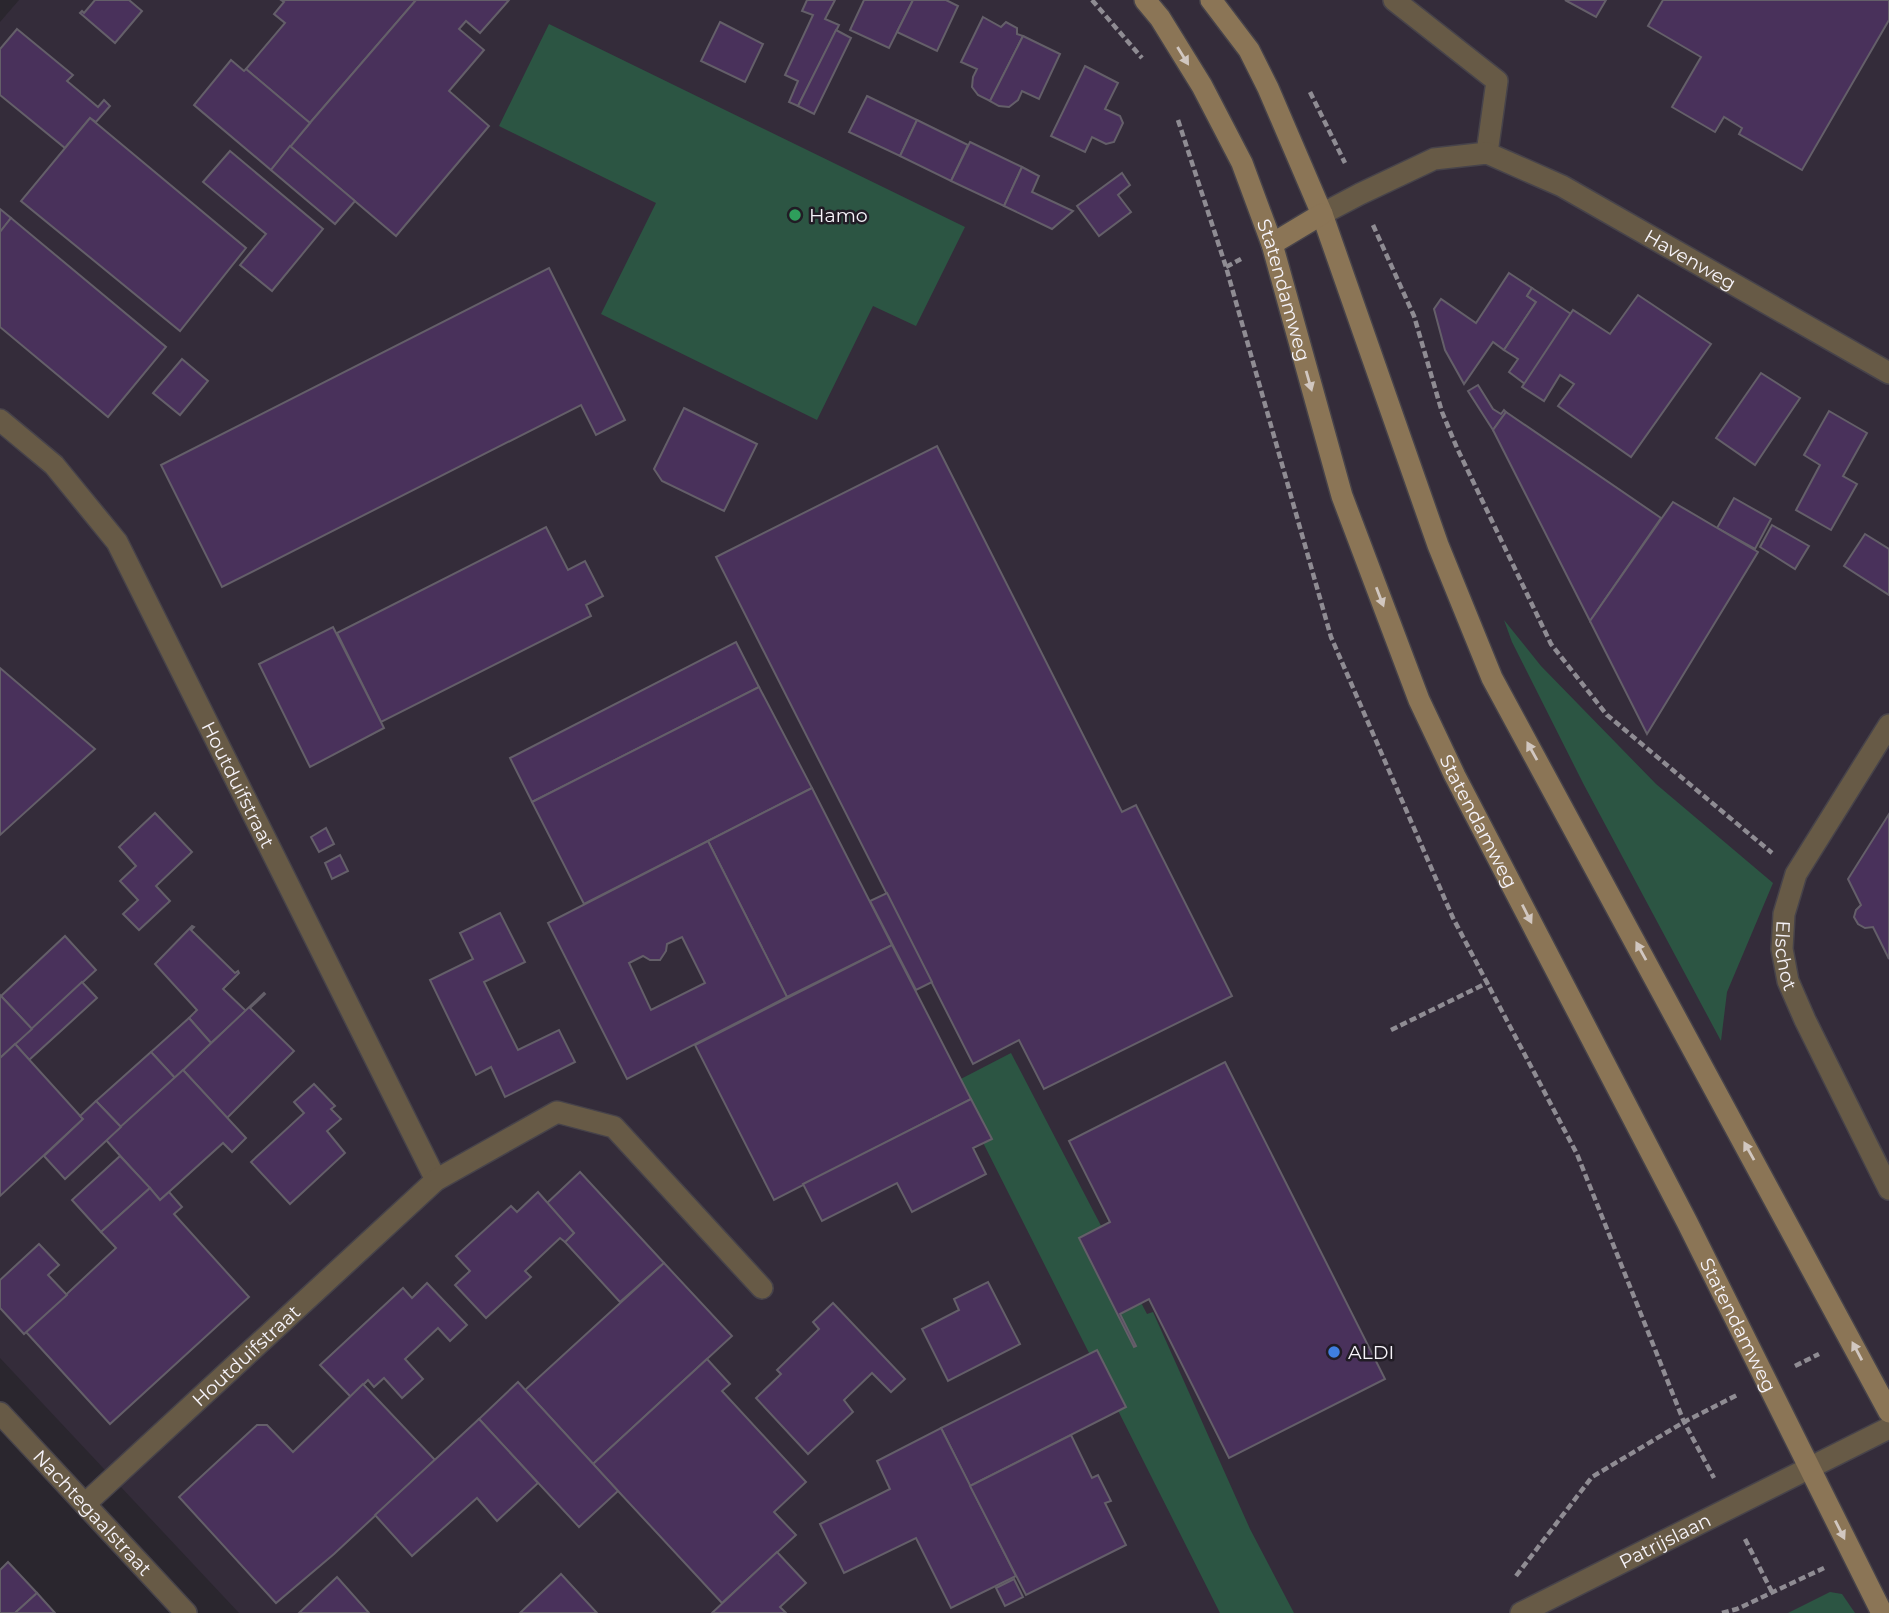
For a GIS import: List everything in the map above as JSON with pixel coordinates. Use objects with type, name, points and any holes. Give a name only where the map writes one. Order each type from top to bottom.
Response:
[{"type":"street","name":"Statendamweg","points":[[1145,0],[1160,18],[1202,86],[1242,163],[1272,244],[1342,496],[1419,700],[1455,776],[1766,1380],[1882,1613]]},
{"type":"street","points":[[1211,0],[1249,50],[1322,214],[1438,545],[1492,678],[1889,1412]]},
{"type":"street","points":[[1272,244],[1360,194],[1434,159],[1487,153],[1497,81],[1394,0]]},
{"type":"street","name":"Havenweg","points":[[1487,153],[1562,186],[1889,373]]},
{"type":"street","name":"Houtduifstraat","points":[[0,420],[54,465],[117,542],[436,1180]]},
{"type":"street","name":"Elschot","points":[[1889,725],[1796,874],[1784,914],[1782,949],[1788,982],[1889,1189]]},
{"type":"street","name":"Houtduifstraat","points":[[85,1504],[436,1180],[557,1112],[614,1127],[762,1288]]},
{"type":"street","name":"Nachtegaalstraat","points":[[0,1413],[186,1613]]},
{"type":"street","name":"Patrijslaan","points":[[1521,1613],[1889,1428]]},
{"type":"path","points":[[1306,85],[1360,194],[1414,316],[1442,412],[1457,448],[1551,644],[1607,715],[1796,874]]},
{"type":"path","points":[[1391,1031],[1489,982]]},
{"type":"path","points":[[1511,1581],[1592,1477],[1684,1422],[1851,1339]]},
{"type":"path","points":[[1723,1613],[1737,1609],[1853,1554]]},
{"type":"shaded area","points":[[19,0],[1889,0],[1889,1613],[239,1613],[0,1358],[0,22]]},
{"type":"green space","name":"Hamo","points":[[549,24],[965,227],[916,326],[873,306],[817,420],[601,314],[656,203],[499,126]]},
{"type":"green space","points":[[1504,620],[1541,666],[1656,784],[1773,883],[1727,992],[1721,1041],[1584,785],[1512,642]]},
{"type":"green space","points":[[1011,1053],[1147,1314],[1153,1312],[1250,1529],[1294,1613],[1220,1613],[953,1083]]},
{"type":"green space","points":[[1830,1592],[1842,1594],[1855,1613],[1788,1613]]},
{"type":"building","points":[[95,0],[129,0],[142,11],[115,43],[80,13],[84,13]]},
{"type":"building","points":[[281,0],[416,0],[310,123],[246,69],[285,23],[274,14],[284,2]]},
{"type":"building","points":[[416,0],[509,0],[480,33],[466,21],[459,29],[484,50],[449,91],[489,126],[396,236],[290,146]]},
{"type":"building","points":[[807,0],[835,0],[825,19],[839,25],[798,106],[789,102],[798,81],[785,75],[813,15],[802,11]]},
{"type":"building","points":[[864,0],[913,0],[889,48],[850,30]]},
{"type":"building","points":[[913,0],[946,0],[958,6],[937,51],[897,32]]},
{"type":"building","points":[[1565,0],[1606,0],[1596,17]]},
{"type":"building","points":[[1663,0],[1889,0],[1889,20],[1802,170],[1739,134],[1742,128],[1724,117],[1715,132],[1672,107],[1701,57],[1648,26]]},
{"type":"building","points":[[983,17],[1001,27],[1006,22],[1017,28],[1017,34],[1023,36],[990,101],[978,95],[972,87],[977,69],[961,62]]},
{"type":"building","points":[[720,22],[763,44],[745,82],[701,61]]},
{"type":"building","points":[[17,29],[73,75],[67,81],[98,107],[104,100],[110,106],[96,122],[90,118],[65,148],[0,95],[0,49]]},
{"type":"building","points":[[836,30],[851,38],[814,114],[798,106]]},
{"type":"building","points":[[1023,36],[1060,54],[1039,99],[1022,91],[1018,100],[1009,107],[999,106],[990,101]]},
{"type":"building","points":[[231,60],[244,71],[246,69],[310,123],[271,170],[194,105]]},
{"type":"building","points":[[1085,66],[1118,83],[1105,109],[1120,116],[1123,123],[1114,142],[1106,144],[1092,137],[1085,152],[1051,136]]},
{"type":"building","points":[[867,96],[917,120],[900,156],[849,132]]},
{"type":"building","points":[[90,118],[246,248],[180,331],[21,201]]},
{"type":"building","points":[[917,120],[968,145],[951,181],[900,156]]},
{"type":"building","points":[[970,142],[1022,167],[1004,206],[951,181]]},
{"type":"building","points":[[290,146],[355,201],[335,224],[271,170]]},
{"type":"building","points":[[230,151],[323,229],[272,291],[240,265],[266,234],[203,182]]},
{"type":"building","points":[[1022,167],[1039,176],[1032,192],[1073,211],[1052,229],[1004,206]]},
{"type":"building","points":[[1122,173],[1130,185],[1118,195],[1131,212],[1099,236],[1077,206]]},
{"type":"building","points":[[0,209],[11,218],[0,232]]},
{"type":"building","points":[[11,218],[166,347],[108,417],[0,327],[0,232]]},
{"type":"building","points":[[549,268],[625,420],[596,435],[581,405],[222,587],[161,465]]},
{"type":"building","points":[[1509,273],[1532,288],[1527,296],[1536,302],[1504,350],[1493,342],[1464,384],[1445,350],[1434,309],[1441,299],[1476,323]]},
{"type":"building","points":[[1532,288],[1571,314],[1525,384],[1509,372],[1518,359],[1504,350],[1536,302],[1527,296]]},
{"type":"building","points":[[1638,295],[1711,344],[1631,457],[1558,406],[1574,384],[1560,375],[1544,401],[1522,387],[1573,310],[1610,334]]},
{"type":"building","points":[[182,359],[208,381],[180,415],[153,393]]},
{"type":"building","points":[[1761,373],[1800,398],[1755,465],[1716,438]]},
{"type":"building","points":[[1478,385],[1493,409],[1501,414],[1504,410],[1506,412],[1493,430],[1468,391]]},
{"type":"building","points":[[684,408],[757,444],[724,511],[662,481],[654,469]]},
{"type":"building","points":[[1829,411],[1867,433],[1843,476],[1857,484],[1831,530],[1796,510],[1820,465],[1804,455]]},
{"type":"building","points":[[1506,412],[1661,518],[1590,621],[1493,430]]},
{"type":"building","points":[[937,446],[1122,812],[1136,805],[1232,996],[1044,1089],[1019,1040],[973,1064],[716,557]]},
{"type":"building","points":[[1734,498],[1771,519],[1755,549],[1717,528]]},
{"type":"building","points":[[1673,502],[1758,552],[1647,734],[1590,621]]},
{"type":"building","points":[[1772,525],[1809,546],[1795,569],[1760,547]]},
{"type":"building","points":[[546,527],[568,570],[585,561],[603,596],[586,605],[591,616],[381,722],[337,633]]},
{"type":"building","points":[[1865,534],[1889,549],[1889,595],[1844,566]]},
{"type":"building","points":[[333,627],[384,728],[310,767],[259,664]]},
{"type":"building","points":[[736,642],[759,687],[532,802],[510,758]]},
{"type":"building","points":[[0,668],[95,749],[0,835]]},
{"type":"building","points":[[759,687],[812,788],[584,904],[532,802]]},
{"type":"building","points":[[812,788],[892,945],[787,997],[708,841]]},
{"type":"building","points":[[155,813],[192,852],[156,886],[170,901],[139,930],[123,914],[138,900],[120,881],[136,866],[119,847]]},
{"type":"building","points":[[1889,814],[1889,959],[1873,927],[1865,928],[1858,924],[1854,917],[1861,905],[1848,879]]},
{"type":"building","points":[[326,828],[334,844],[319,852],[311,837]]},
{"type":"building","points":[[708,841],[787,997],[627,1079],[548,923]],"holes":[[[682,937],[705,983],[651,1010],[629,963],[643,956],[650,960],[660,960],[667,944]]]},
{"type":"building","points":[[340,855],[348,871],[332,879],[325,863]]},
{"type":"building","points":[[887,893],[932,982],[916,990],[870,901]]},
{"type":"building","points":[[500,913],[525,962],[484,982],[518,1050],[559,1030],[575,1062],[505,1097],[491,1067],[476,1075],[430,980],[473,959],[460,933]]},
{"type":"building","points":[[192,926],[194,927],[191,930],[235,973],[238,971],[223,989],[246,1011],[211,1043],[189,1018],[197,1010],[155,964]]},
{"type":"building","points":[[65,936],[96,970],[32,1029],[1,996]]},
{"type":"building","points":[[892,945],[971,1099],[774,1200],[695,1045]]},
{"type":"building","points":[[82,982],[97,998],[29,1060],[15,1044]]},
{"type":"building","points":[[264,993],[250,1008],[294,1051],[227,1118],[183,1070]]},
{"type":"building","points":[[0,995],[32,1029],[0,1058]]},
{"type":"building","points":[[189,1018],[211,1043],[175,1078],[151,1052]]},
{"type":"building","points":[[15,1044],[83,1119],[0,1196],[0,1058]]},
{"type":"building","points":[[151,1052],[175,1078],[121,1127],[96,1101]]},
{"type":"building","points":[[1225,1062],[1385,1379],[1229,1458],[1149,1299],[1120,1314],[1136,1346],[1134,1347],[1079,1238],[1110,1222],[1069,1141]]},
{"type":"building","points":[[183,1070],[246,1138],[232,1152],[223,1143],[160,1200],[106,1140]]},
{"type":"building","points":[[314,1084],[335,1106],[331,1109],[341,1119],[327,1131],[345,1153],[290,1204],[251,1162],[304,1113],[294,1102]]},
{"type":"building","points":[[971,1099],[992,1139],[973,1148],[986,1174],[912,1212],[897,1183],[822,1221],[803,1184]]},
{"type":"building","points":[[96,1101],[121,1127],[65,1179],[44,1156],[83,1119],[80,1116]]},
{"type":"building","points":[[120,1156],[150,1188],[101,1232],[72,1200]]},
{"type":"building","points":[[580,1172],[664,1263],[620,1302],[565,1242],[574,1233],[547,1203]]},
{"type":"building","points":[[150,1188],[160,1200],[169,1192],[182,1207],[174,1214],[249,1297],[110,1424],[26,1332],[116,1248],[101,1232]]},
{"type":"building","points":[[538,1192],[574,1233],[565,1242],[560,1238],[525,1271],[531,1277],[486,1318],[455,1285],[470,1271],[456,1256],[511,1206],[517,1212]]},
{"type":"building","points":[[39,1244],[59,1265],[48,1275],[67,1295],[24,1334],[0,1308],[0,1280]]},
{"type":"building","points":[[664,1263],[732,1336],[593,1464],[525,1390]]},
{"type":"building","points":[[988,1282],[1020,1344],[948,1381],[922,1329],[959,1310],[954,1299]]},
{"type":"building","points":[[427,1283],[467,1325],[450,1341],[438,1328],[405,1359],[423,1379],[402,1398],[384,1378],[374,1387],[368,1380],[351,1397],[320,1365],[403,1288],[412,1298]]},
{"type":"building","points":[[833,1303],[905,1379],[891,1392],[872,1373],[844,1400],[853,1412],[808,1454],[756,1398],[781,1374],[777,1370],[819,1329],[813,1322]]},
{"type":"building","points":[[1097,1350],[1126,1407],[970,1486],[941,1428]]},
{"type":"building","points":[[707,1359],[730,1384],[722,1391],[806,1482],[774,1512],[796,1535],[722,1603],[593,1464]]},
{"type":"building","points":[[518,1382],[618,1491],[579,1527],[479,1419]]},
{"type":"building","points":[[363,1384],[435,1460],[334,1554],[276,1603],[179,1497],[257,1425],[267,1425],[293,1452]]},
{"type":"building","points":[[479,1419],[538,1483],[497,1521],[477,1498],[412,1556],[375,1515]]},
{"type":"building","points":[[941,1428],[1016,1576],[951,1608],[916,1538],[844,1573],[820,1524],[890,1489],[877,1461]]},
{"type":"building","points":[[1071,1435],[1092,1478],[1098,1475],[1111,1501],[1105,1503],[1126,1545],[1026,1595],[970,1486]]},
{"type":"building","points":[[777,1552],[806,1583],[780,1607],[786,1613],[712,1613]]},
{"type":"building","points":[[8,1562],[37,1593],[15,1613],[0,1613],[0,1570]]},
{"type":"building","points":[[560,1575],[597,1613],[520,1613]]},
{"type":"building","points":[[337,1577],[369,1613],[299,1613]]},
{"type":"building","points":[[1014,1579],[1023,1597],[1005,1606],[996,1588]]},
{"type":"building","points":[[37,1593],[55,1613],[15,1613]]},
{"type":"place","name":"Hamo","points":[[795,215]]},
{"type":"place","name":"ALDI","points":[[1334,1352]]}]
